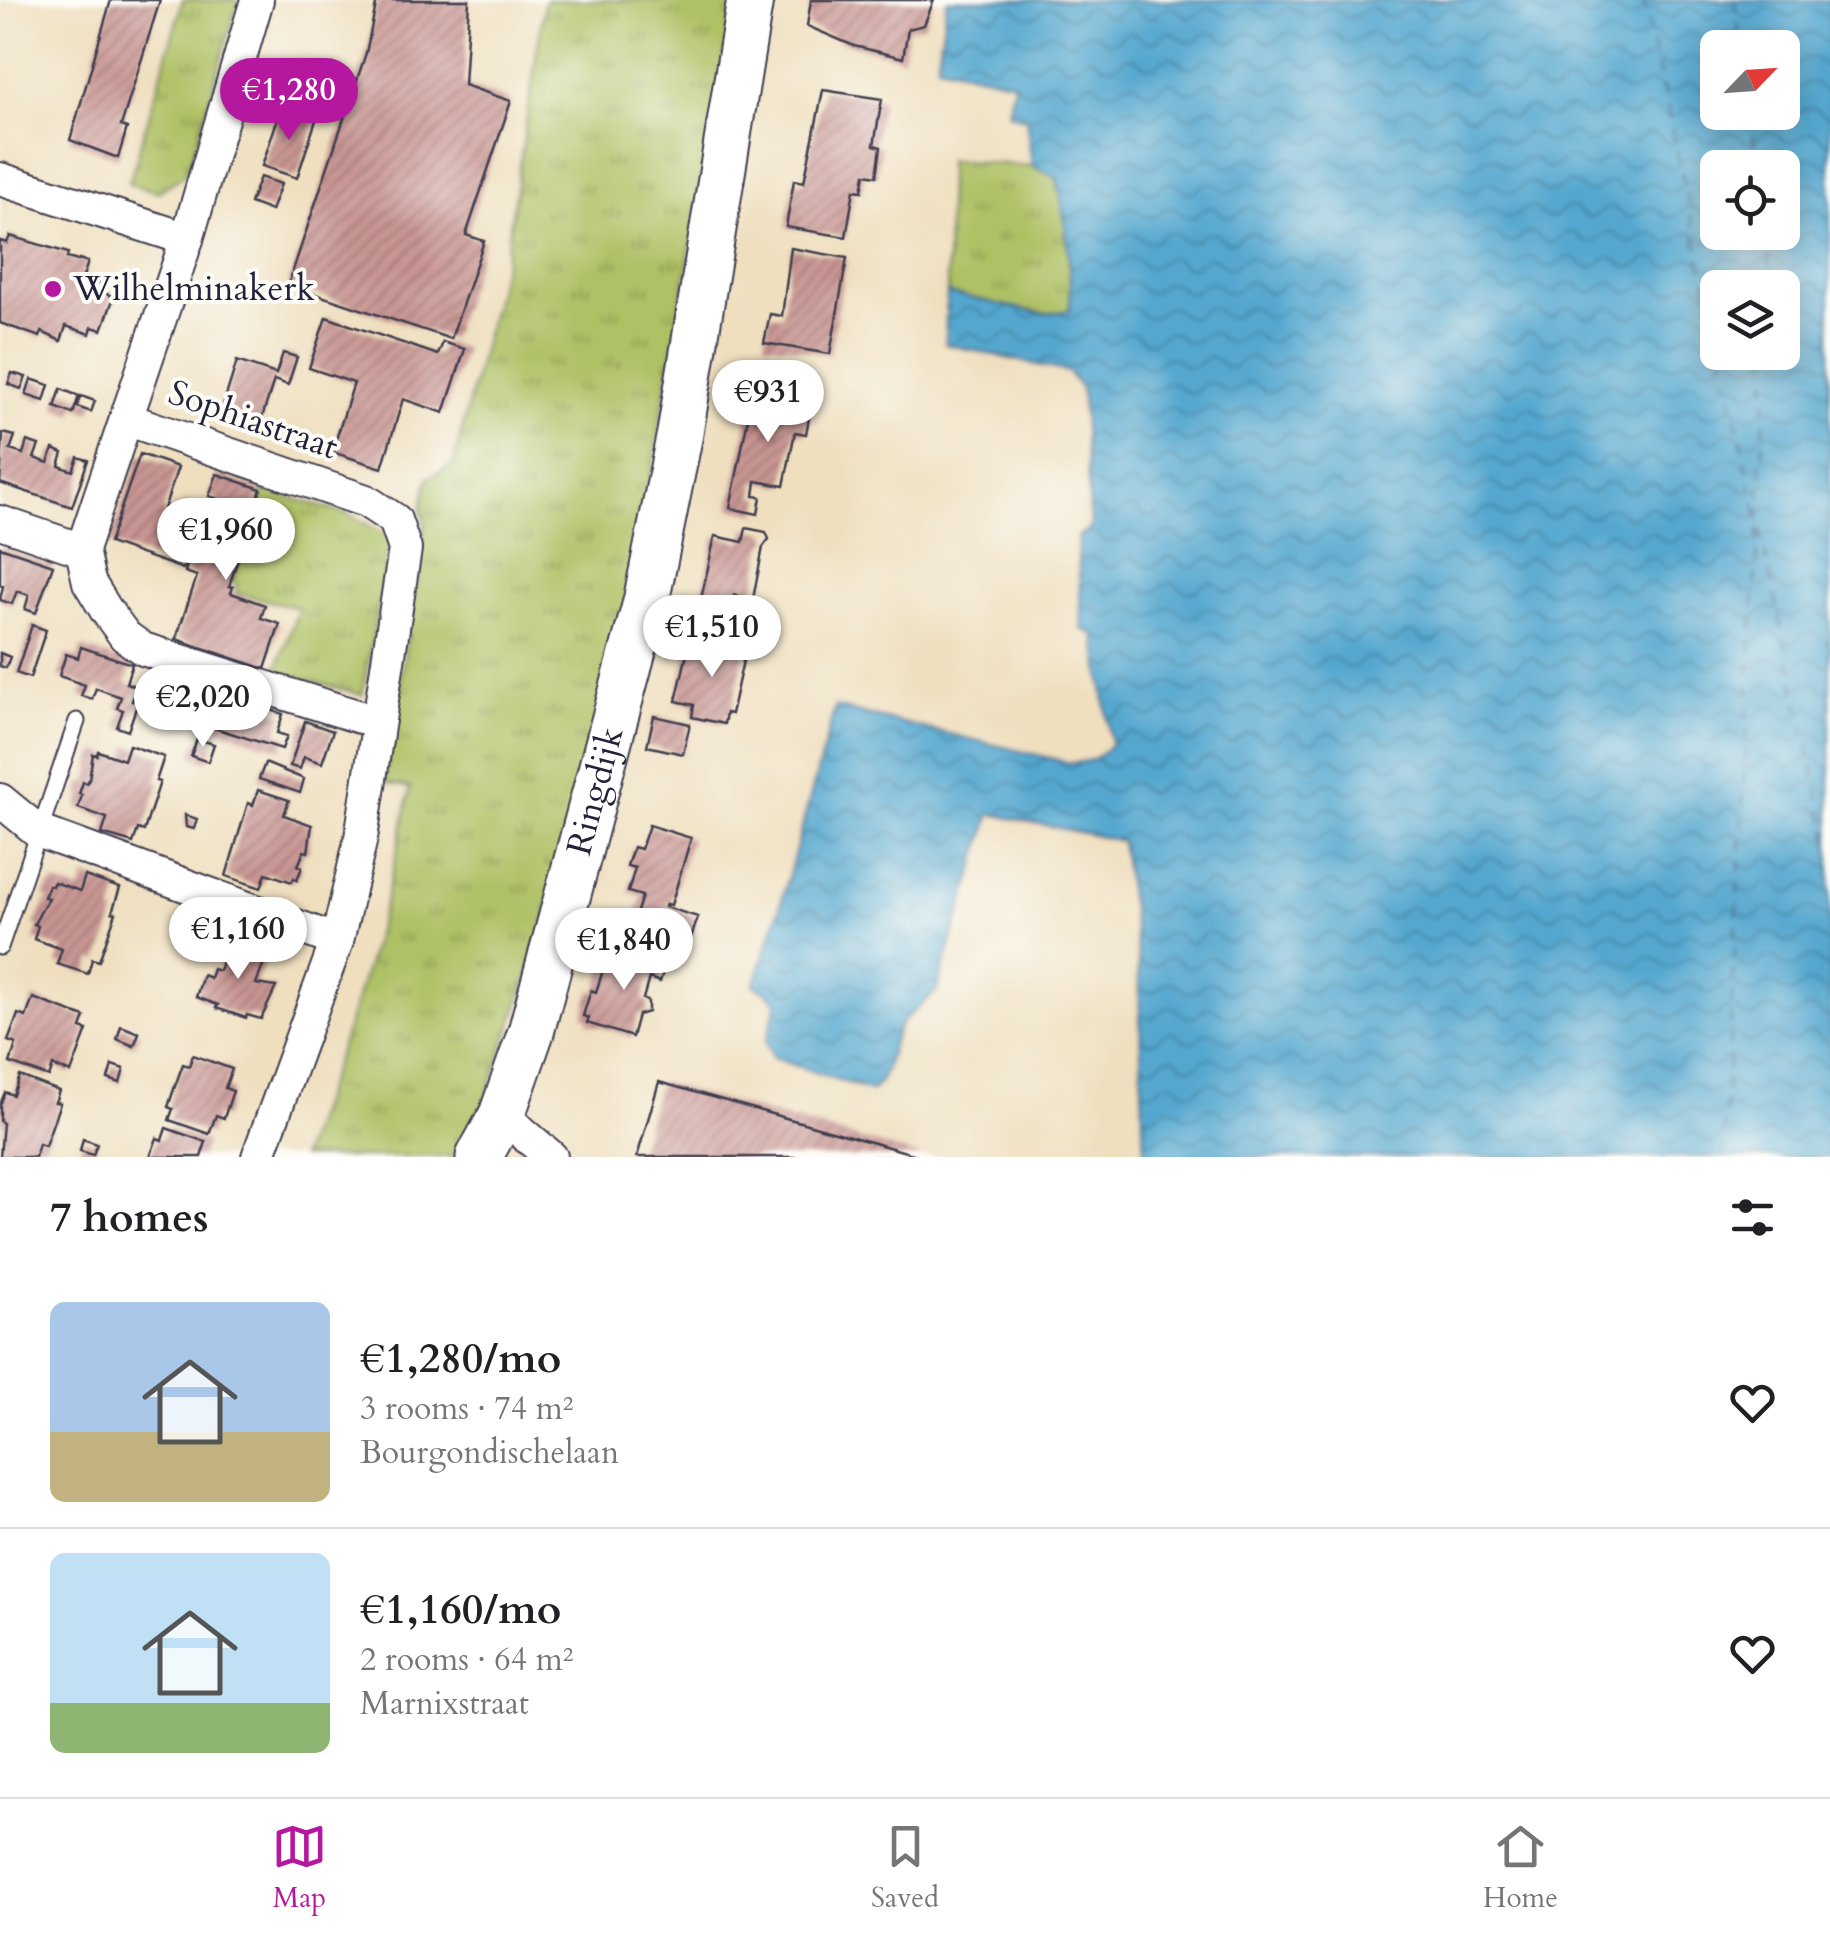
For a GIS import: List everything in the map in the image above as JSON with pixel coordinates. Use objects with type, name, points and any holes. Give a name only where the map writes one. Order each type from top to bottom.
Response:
[{"type":"street","points":[[126,419],[186,239],[257,0]]},
{"type":"street","name":"Ringdijk","points":[[479,1157],[502,1115],[531,1032],[646,602],[682,416],[750,0]]},
{"type":"street","points":[[0,179],[186,239]]},
{"type":"street","name":"Sophiastraat","points":[[82,550],[126,419],[366,501],[395,520],[404,549],[361,838],[337,941]]},
{"type":"street","points":[[0,522],[82,550],[89,582],[106,610],[125,636],[143,649],[360,717]]},
{"type":"street","points":[[0,800],[38,831],[337,941],[258,1157]]},
{"type":"street","points":[[502,1115],[551,1157]]},
{"type":"lane","points":[[0,948],[77,721]]},
{"type":"green space","points":[[183,0],[239,0],[187,173],[158,192],[129,184]]},
{"type":"green space","points":[[545,0],[734,0],[628,605],[533,963],[465,1157],[301,1157],[364,975],[401,836],[410,788],[384,782],[425,524],[421,510],[428,478],[453,465],[505,260]]},
{"type":"green space","points":[[948,160],[1032,166],[1057,178],[1068,232],[1070,310],[1045,314],[947,293]]},
{"type":"green space","points":[[264,490],[347,514],[386,534],[389,546],[362,695],[276,671],[299,608],[236,593],[237,584],[232,582]]},
{"type":"water","points":[[947,0],[1830,0],[1830,1157],[1144,1157],[1138,957],[1121,841],[991,814],[937,990],[901,1024],[878,1084],[871,1091],[773,1058],[766,1043],[777,1003],[754,985],[778,914],[835,707],[1071,763],[1094,759],[1111,743],[1095,635],[1082,629],[1077,537],[1091,527],[1081,389],[1068,372],[945,344],[947,293],[1045,314],[1070,310],[1068,244],[1057,178],[1032,166],[1026,119],[1008,113],[1014,82],[937,65]]},
{"type":"building","points":[[111,0],[160,0],[121,126],[127,128],[118,158],[70,140]]},
{"type":"building","points":[[377,0],[469,0],[464,85],[511,101],[466,235],[484,241],[451,339],[288,285],[366,53]]},
{"type":"building","points":[[811,0],[934,0],[924,25],[908,29],[903,58],[854,46],[807,26]]},
{"type":"building","points":[[823,90],[882,99],[874,145],[881,147],[877,176],[865,174],[862,191],[854,190],[846,237],[786,227],[794,180],[804,182]]},
{"type":"building","points":[[281,108],[316,120],[297,178],[262,166]]},
{"type":"building","points":[[260,177],[281,184],[271,211],[250,203]]},
{"type":"building","name":"Wilhelminakerk","points":[[10,236],[88,262],[83,277],[106,286],[104,293],[114,297],[102,330],[92,327],[90,334],[66,326],[61,341],[42,332],[40,337],[0,323],[0,241],[7,243]]},
{"type":"building","points":[[791,248],[847,258],[830,354],[764,343],[770,314],[782,316]]},
{"type":"building","points":[[326,317],[438,355],[443,342],[465,349],[444,413],[403,399],[382,468],[332,452],[354,383],[309,368]]},
{"type":"building","points":[[283,353],[297,357],[288,385],[274,380],[260,424],[221,412],[237,361],[276,374]]},
{"type":"building","points":[[12,373],[26,377],[21,389],[8,384]]},
{"type":"building","points":[[31,379],[49,385],[44,401],[26,395]]},
{"type":"building","points":[[754,388],[812,402],[806,434],[795,432],[784,486],[756,481],[754,496],[761,497],[758,514],[730,508]]},
{"type":"building","points":[[61,389],[79,396],[73,414],[55,407]]},
{"type":"building","points":[[81,396],[95,401],[91,412],[77,407]]},
{"type":"building","points":[[3,433],[15,436],[10,450],[23,454],[27,441],[39,445],[34,458],[48,463],[53,449],[63,453],[59,466],[73,471],[78,457],[88,460],[72,507],[0,483]]},
{"type":"building","points":[[140,454],[178,467],[163,512],[198,524],[183,569],[109,543]]},
{"type":"building","points":[[217,474],[261,489],[229,586],[233,587],[231,593],[265,605],[261,618],[280,624],[265,669],[176,639],[197,576],[185,572],[195,540],[203,542],[218,499],[209,496]]},
{"type":"building","points":[[185,503],[204,509],[199,522],[181,516]]},
{"type":"building","points":[[746,528],[766,532],[769,539],[763,547],[753,599],[734,595],[732,605],[701,599],[715,536],[743,542]]},
{"type":"building","points":[[0,547],[53,565],[36,613],[25,609],[29,595],[17,591],[12,604],[0,600]]},
{"type":"building","points":[[701,608],[726,614],[721,637],[696,631]]},
{"type":"building","points":[[32,625],[46,630],[30,678],[16,673]]},
{"type":"building","points":[[721,637],[747,643],[731,714],[726,713],[724,724],[692,717],[694,705],[676,701],[689,645],[717,652]]},
{"type":"building","points":[[81,647],[132,664],[126,683],[137,687],[132,701],[138,702],[128,731],[117,727],[123,710],[117,708],[121,697],[96,688],[92,699],[81,696],[85,685],[59,676],[66,654],[78,658]]},
{"type":"building","points":[[0,653],[10,657],[6,668],[0,666]]},
{"type":"building","points":[[163,673],[199,686],[188,717],[152,704]]},
{"type":"building","points":[[231,697],[283,714],[277,733],[287,736],[282,749],[208,726],[215,707],[226,711]]},
{"type":"building","points":[[654,716],[690,724],[683,754],[647,746]]},
{"type":"building","points":[[305,721],[333,731],[322,763],[304,757],[300,769],[290,766]]},
{"type":"building","points":[[197,739],[214,744],[208,762],[191,756]]},
{"type":"building","points":[[129,745],[164,757],[144,831],[138,829],[133,843],[102,834],[107,818],[78,808],[93,754],[98,751],[124,760]]},
{"type":"building","points":[[265,763],[304,779],[300,793],[259,779]]},
{"type":"building","points":[[258,790],[289,800],[284,815],[312,825],[308,852],[304,851],[298,866],[302,867],[297,880],[292,882],[266,873],[261,888],[226,876],[248,803],[253,805]]},
{"type":"building","points":[[185,815],[197,819],[194,829],[186,827]]},
{"type":"building","points":[[649,825],[691,838],[671,905],[665,907],[698,917],[690,941],[633,924],[642,896],[628,892],[635,868],[627,866],[633,847],[641,849]]},
{"type":"building","points":[[85,876],[120,888],[112,912],[116,913],[99,961],[92,959],[88,974],[57,964],[62,949],[34,939],[38,926],[34,924],[48,898],[44,897],[49,885],[54,882],[80,891]]},
{"type":"building","points":[[230,939],[268,952],[256,984],[276,987],[261,1019],[216,1008],[218,1005],[196,997],[203,975],[210,978],[213,969],[219,971]]},
{"type":"building","points":[[626,948],[667,960],[660,982],[649,978],[643,999],[648,1002],[648,1012],[638,1015],[632,1037],[587,1023],[589,1018],[583,1016],[605,964],[621,968]]},
{"type":"building","points":[[33,998],[85,1017],[81,1028],[87,1030],[71,1073],[53,1066],[49,1077],[10,1063],[16,1044],[8,1041],[18,1014],[26,1017]]},
{"type":"building","points":[[121,1026],[139,1033],[134,1046],[117,1039]]},
{"type":"building","points":[[193,1055],[232,1069],[225,1088],[233,1091],[224,1118],[216,1115],[209,1134],[169,1120],[173,1109],[168,1107],[183,1064],[189,1066]]},
{"type":"building","points":[[112,1065],[124,1069],[120,1083],[108,1079]]},
{"type":"building","points":[[20,1076],[59,1091],[55,1102],[60,1103],[45,1146],[39,1144],[35,1157],[0,1157],[0,1105],[5,1092],[13,1095]]},
{"type":"building","points":[[659,1082],[920,1156],[920,1157],[637,1157]]},
{"type":"building","points":[[166,1128],[206,1142],[201,1157],[150,1157],[157,1138],[162,1140]]},
{"type":"building","points":[[83,1139],[97,1144],[93,1155],[80,1151]]},
{"type":"ferry route","points":[[1643,0],[1703,270]]},
{"type":"ferry route","points":[[1735,0],[1739,30]]},
{"type":"ferry route","points":[[1752,130],[1755,150]]},
{"type":"ferry route","points":[[1768,250],[1770,270]]},
{"type":"ferry route","points":[[1725,370],[1758,517]]},
{"type":"ferry route","points":[[1723,1157],[1767,370]]},
{"type":"ferry route","points":[[1760,530],[1830,845]]},
{"type":"place","name":"Wilhelminakerk","points":[[53,289]]}]
